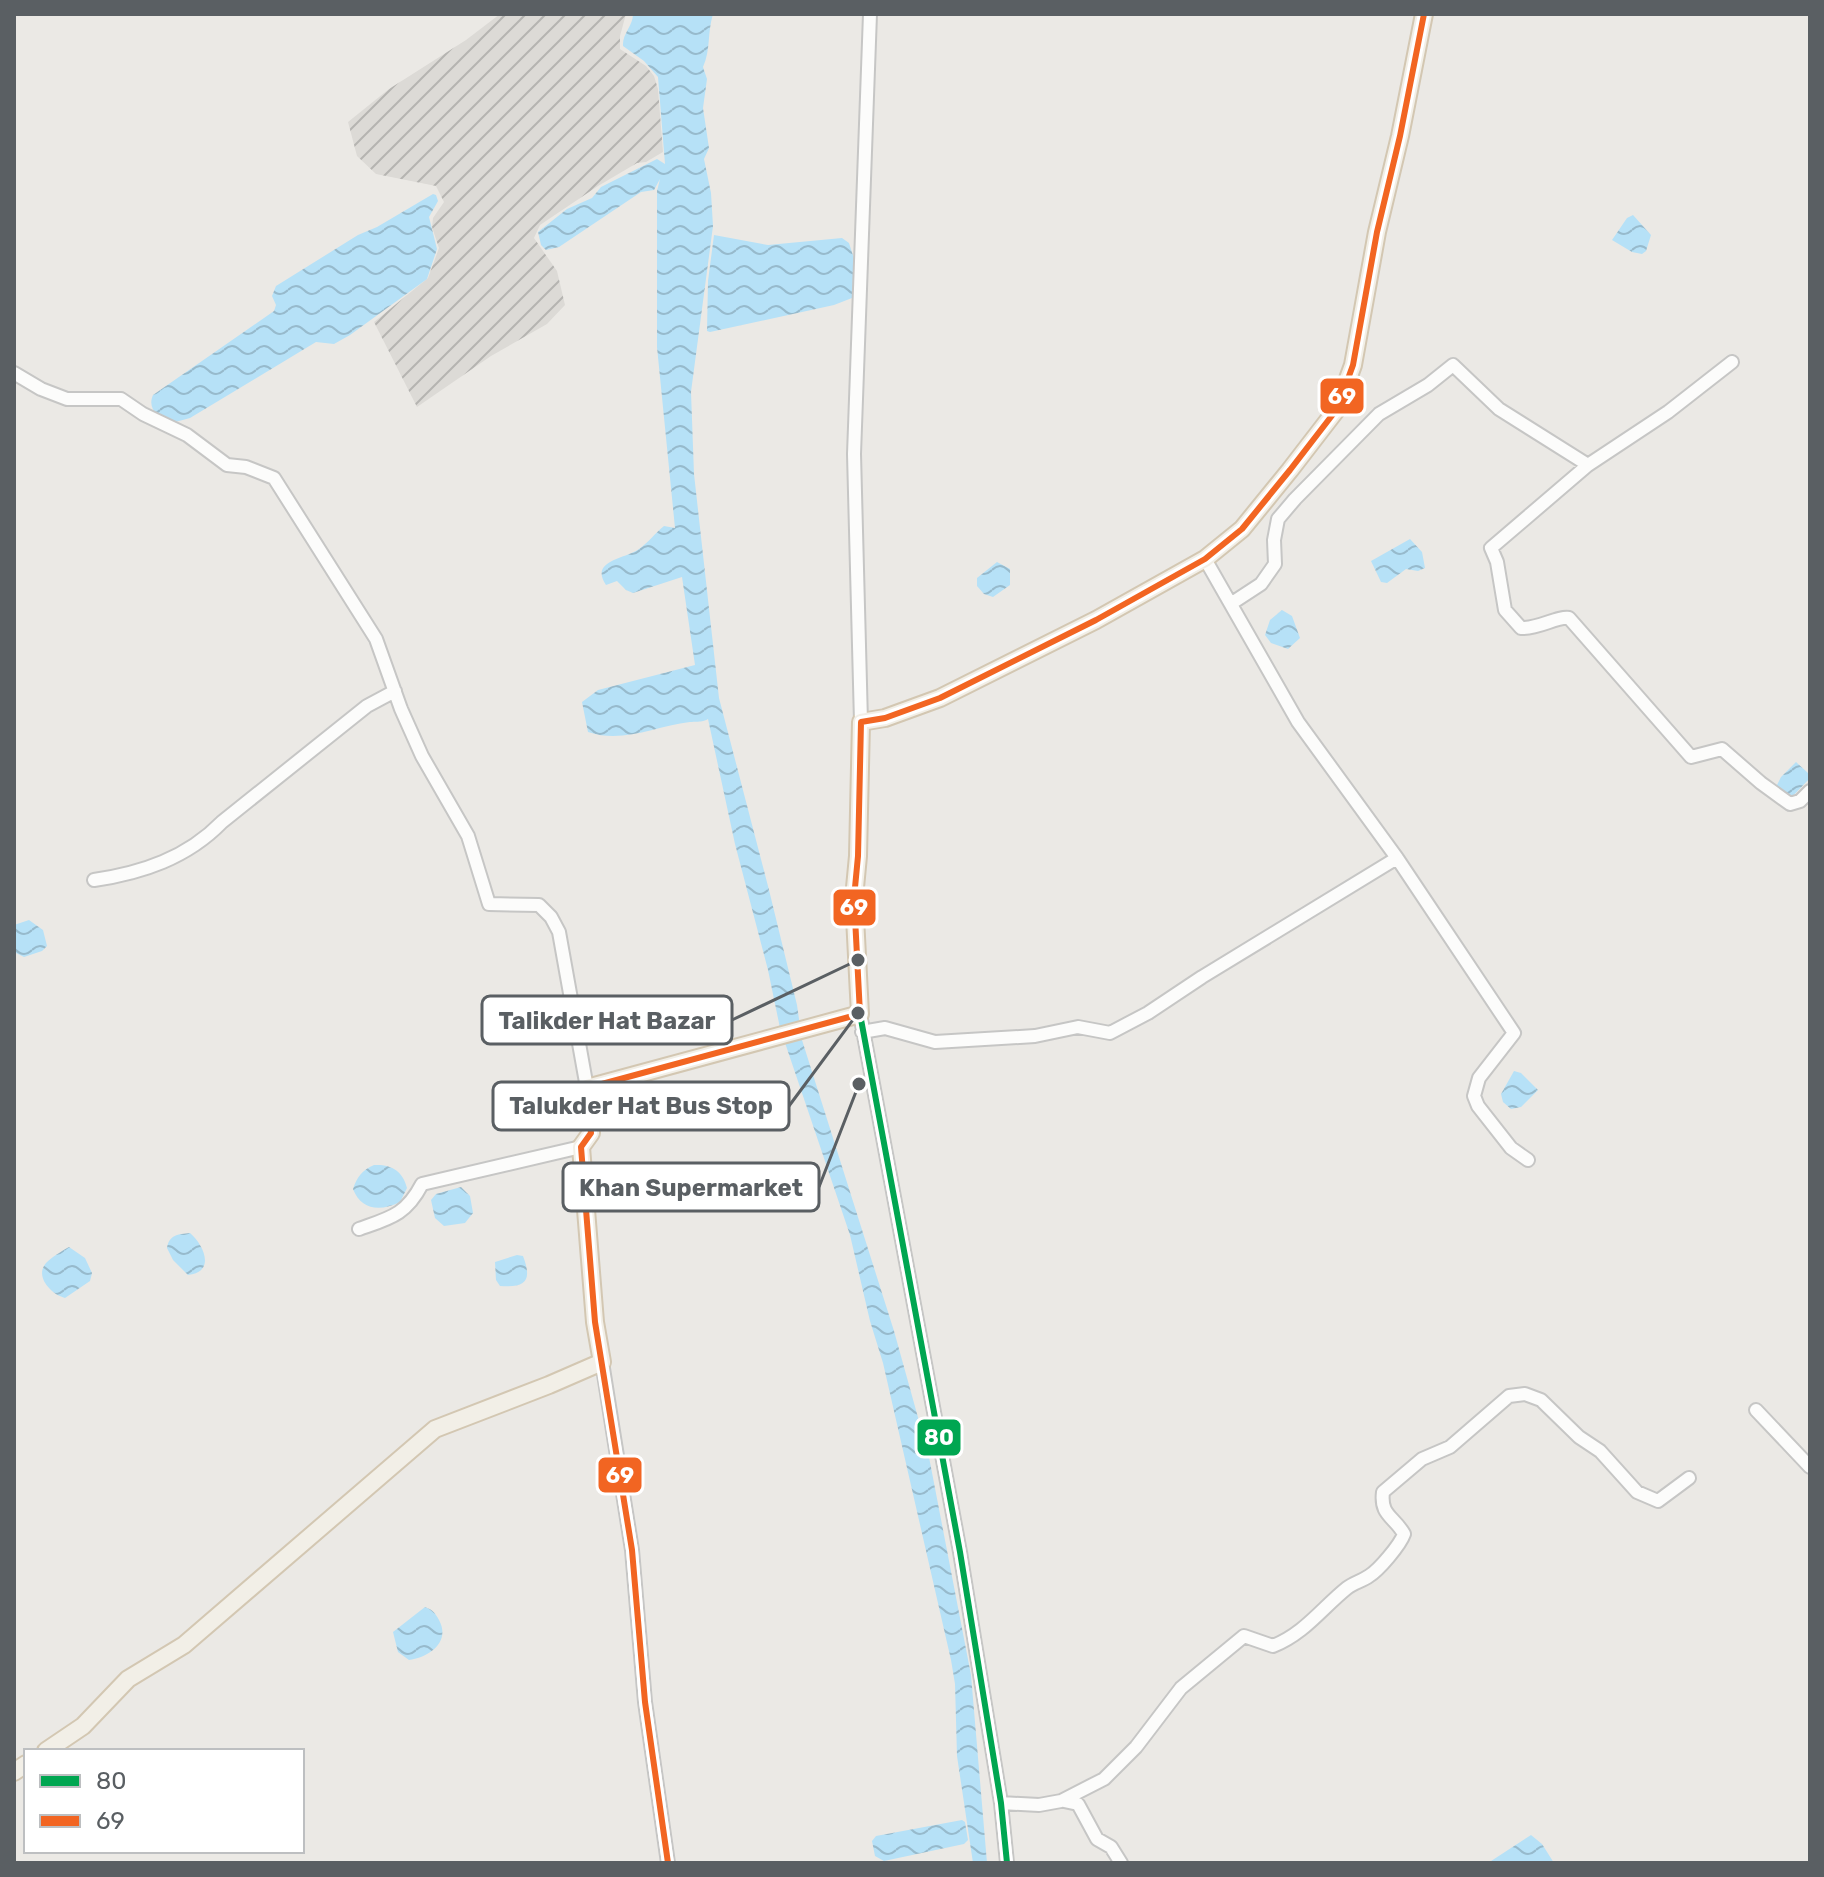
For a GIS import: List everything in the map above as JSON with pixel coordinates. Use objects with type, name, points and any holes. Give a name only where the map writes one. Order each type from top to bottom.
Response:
[{"type":"main road","points":[[49,1749],[83,1726],[128,1679],[184,1645],[435,1429],[602,1362],[595,1322],[581,1147],[591,1133],[587,1088],[860,1014],[854,898],[861,722],[885,718],[940,698],[1096,620],[1205,559],[1242,529],[1337,409],[1353,365],[1377,232],[1424,14]]},
{"type":"street","points":[[861,722],[854,454],[870,14]]},
{"type":"street","points":[[1732,362],[1668,412],[1588,465],[1491,548],[1497,562],[1505,610],[1521,628],[1534,629],[1563,616],[1569,618],[1691,757],[1722,749],[1754,778],[1790,804],[1800,801],[1810,791]]},
{"type":"street","points":[[1232,603],[1261,584],[1275,564],[1274,540],[1278,519],[1295,499],[1379,414],[1428,385],[1453,365],[1499,409],[1588,465]]},
{"type":"street","points":[[14,373],[41,389],[67,399],[121,399],[143,414],[187,435],[227,465],[246,467],[274,478],[376,639],[422,756],[468,836],[489,904],[539,905],[551,917],[559,932],[587,1088]]},
{"type":"street","points":[[1205,559],[1298,722],[1397,858],[1514,1033],[1479,1078],[1474,1096],[1478,1106],[1511,1148],[1528,1160]]},
{"type":"street","points":[[94,880],[128,875],[173,859],[206,838],[367,706],[395,691]]},
{"type":"street","points":[[862,1032],[885,1028],[935,1042],[1035,1036],[1078,1027],[1110,1033],[1148,1013],[1397,858]]},
{"type":"street","points":[[860,1014],[960,1552],[1001,1803],[1007,1863]]},
{"type":"street","points":[[359,1229],[390,1218],[413,1202],[422,1184],[581,1147]]},
{"type":"street","points":[[602,1362],[632,1550],[645,1702],[668,1863]]},
{"type":"street","points":[[1001,1803],[1039,1805],[1061,1801],[1104,1779],[1120,1764],[1181,1688],[1244,1636],[1273,1646],[1281,1643],[1312,1622],[1348,1588],[1372,1575],[1404,1534],[1385,1512],[1383,1492],[1422,1459],[1450,1447],[1509,1396],[1525,1394],[1541,1400],[1579,1437],[1600,1451],[1637,1492],[1658,1501],[1689,1478]]},
{"type":"street","points":[[1756,1410],[1810,1467]]},
{"type":"street","points":[[1061,1801],[1078,1804],[1097,1839],[1111,1847],[1121,1863]]},
{"type":"shaded area","points":[[500,14],[626,14],[620,49],[646,66],[654,76],[658,89],[663,152],[598,186],[540,225],[534,238],[557,271],[565,305],[547,324],[491,356],[417,407],[374,322],[428,278],[439,248],[432,227],[433,218],[444,202],[436,186],[376,174],[357,156],[348,122],[389,89],[466,40]]},
{"type":"water","points":[[633,14],[713,14],[703,67],[707,79],[703,108],[709,148],[704,159],[711,193],[713,226],[691,392],[694,474],[719,698],[797,1005],[802,1040],[894,1331],[929,1457],[971,1675],[987,1863],[973,1863],[957,1756],[955,1684],[951,1660],[883,1363],[850,1235],[780,1028],[708,719],[626,735],[601,735],[588,732],[582,702],[598,690],[695,665],[682,577],[633,593],[617,581],[606,585],[602,577],[602,570],[611,561],[639,549],[664,526],[675,528],[657,347],[657,191],[660,179],[654,190],[641,192],[559,247],[546,250],[541,245],[538,232],[567,209],[592,198],[601,187],[657,159],[665,164],[658,77],[644,61],[623,46]]},
{"type":"water","points":[[433,194],[438,201],[429,217],[437,249],[427,279],[350,335],[334,344],[316,342],[190,418],[168,424],[154,412],[151,404],[153,395],[274,311],[276,305],[272,296],[276,286],[358,235]]},
{"type":"water","points":[[1633,215],[1651,235],[1642,254],[1632,252],[1612,240],[1627,218]]},
{"type":"water","points":[[714,235],[768,245],[842,238],[849,243],[857,268],[852,298],[834,305],[707,331],[708,281]]},
{"type":"water","points":[[1410,539],[1422,552],[1425,568],[1418,571],[1406,569],[1387,583],[1381,582],[1371,561]]},
{"type":"water","points":[[997,562],[1010,569],[1010,585],[993,597],[984,594],[977,586],[977,578]]},
{"type":"water","points":[[1282,610],[1292,616],[1300,638],[1288,649],[1271,643],[1265,635],[1270,620]]},
{"type":"water","points":[[1796,762],[1810,778],[1790,799],[1776,787]]},
{"type":"water","points":[[29,920],[43,930],[47,946],[24,957],[14,952],[14,925]]},
{"type":"water","points":[[1514,1071],[1521,1073],[1538,1090],[1521,1107],[1511,1109],[1503,1102],[1501,1094]]},
{"type":"water","points":[[374,1165],[391,1167],[403,1177],[407,1188],[400,1202],[378,1208],[366,1205],[356,1196],[353,1189],[356,1181]]},
{"type":"water","points":[[461,1187],[470,1196],[473,1213],[465,1223],[444,1226],[435,1218],[431,1200],[436,1194]]},
{"type":"water","points":[[190,1233],[200,1244],[205,1264],[197,1273],[188,1275],[173,1260],[167,1248],[175,1236]]},
{"type":"water","points":[[69,1247],[85,1258],[92,1273],[90,1281],[65,1298],[46,1285],[42,1274],[46,1263]]},
{"type":"water","points":[[523,1256],[526,1264],[525,1281],[516,1286],[500,1286],[496,1280],[495,1262]]},
{"type":"water","points":[[425,1607],[438,1618],[442,1628],[440,1642],[424,1656],[409,1660],[398,1652],[393,1632]]},
{"type":"water","points":[[962,1820],[968,1840],[964,1844],[884,1861],[875,1856],[872,1841],[876,1836]]},
{"type":"water","points":[[1531,1835],[1542,1844],[1554,1863],[1488,1863]]},
{"type":"transit line","name":"69","points":[[668,1863],[645,1702],[632,1550],[595,1322],[581,1147],[591,1133],[587,1088],[860,1014],[854,898],[861,722],[885,718],[940,698],[1096,620],[1205,559],[1242,529],[1290,470],[1337,409],[1353,365],[1377,232],[1424,14]]},
{"type":"transit line","name":"80","points":[[860,1014],[960,1552],[1001,1803],[1007,1863]]},
{"type":"place","name":"Talikder Hat Bazar","points":[[858,960]]},
{"type":"place","name":"Talukder Hat Bus Stop","points":[[858,1013]]},
{"type":"place","name":"Khan Supermarket","points":[[859,1084]]}]
